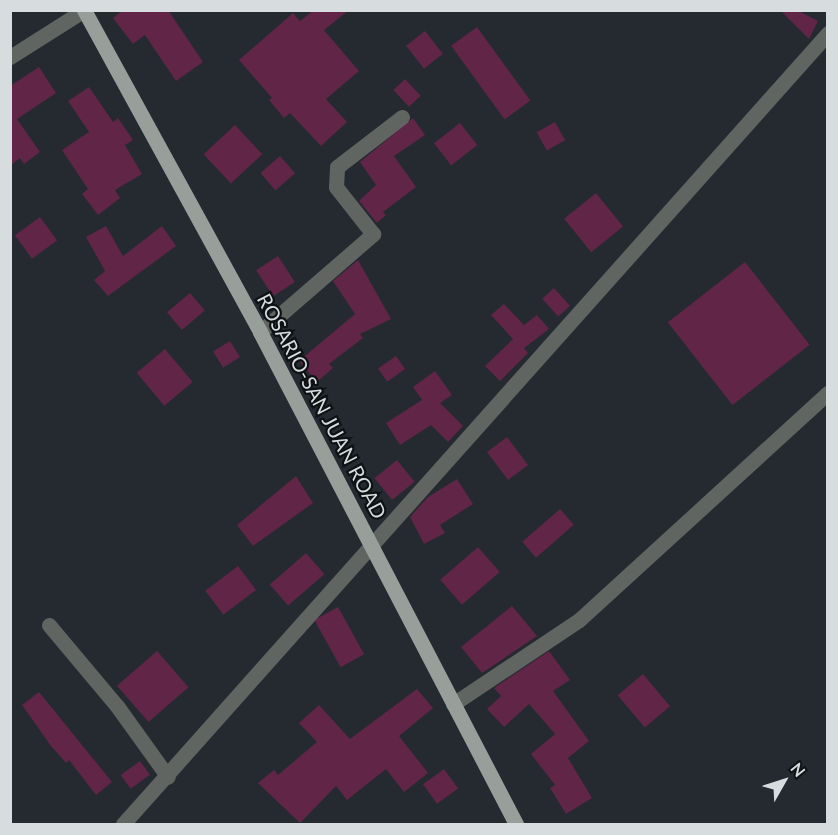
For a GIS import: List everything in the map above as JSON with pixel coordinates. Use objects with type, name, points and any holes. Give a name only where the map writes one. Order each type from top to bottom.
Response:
[{"type":"main road","name":"ROSARIO-SAN JUAN ROAD","points":[[84,10],[260,332],[516,825]]},
{"type":"street","points":[[10,57],[84,10]]},
{"type":"street","points":[[123,825],[828,33]]},
{"type":"street","points":[[260,332],[373,234],[336,187],[337,167],[402,117]]},
{"type":"street","points":[[453,704],[579,620],[828,393]]},
{"type":"street","points":[[49,626],[117,706],[168,777]]},
{"type":"building","points":[[123,10],[168,10],[203,62],[176,81],[145,35],[133,44],[113,18]]},
{"type":"building","points":[[314,10],[349,10],[324,30],[359,71],[326,99],[347,122],[321,146],[290,113],[284,118],[269,100],[272,98],[239,60],[293,13],[300,21]]},
{"type":"building","points":[[780,10],[797,10],[818,21],[809,39]]},
{"type":"building","points":[[477,27],[530,101],[505,119],[451,46]]},
{"type":"building","points":[[425,31],[443,54],[424,69],[406,46]]},
{"type":"building","points":[[39,67],[56,93],[17,119],[40,152],[24,164],[20,158],[10,166],[10,86]]},
{"type":"building","points":[[405,79],[421,96],[409,107],[393,90]]},
{"type":"building","points":[[89,87],[113,122],[118,118],[133,140],[125,145],[142,174],[115,190],[120,198],[98,215],[82,194],[88,189],[62,150],[89,132],[68,101]]},
{"type":"building","points":[[413,118],[425,135],[394,156],[416,187],[383,212],[386,215],[377,223],[359,201],[376,185],[360,162]]},
{"type":"building","points":[[555,122],[565,140],[547,151],[537,132]]},
{"type":"building","points":[[460,123],[477,145],[451,165],[434,143]]},
{"type":"building","points":[[235,125],[262,154],[231,184],[204,154]]},
{"type":"building","points":[[280,156],[295,173],[275,190],[260,173]]},
{"type":"building","points":[[596,193],[623,226],[591,252],[564,219]]},
{"type":"building","points":[[40,217],[57,240],[32,259],[15,235]]},
{"type":"building","points":[[106,226],[123,256],[162,226],[176,246],[108,296],[94,280],[105,271],[86,237]]},
{"type":"building","points":[[278,256],[295,282],[273,296],[256,270]]},
{"type":"building","points":[[358,260],[391,319],[360,334],[363,338],[329,364],[333,368],[317,382],[299,361],[355,314],[333,281]]},
{"type":"building","points":[[745,262],[810,345],[732,405],[668,322]]},
{"type":"building","points":[[554,288],[570,306],[558,317],[542,299]]},
{"type":"building","points":[[190,293],[205,311],[182,330],[167,312]]},
{"type":"building","points":[[504,304],[524,325],[537,315],[549,329],[524,348],[528,353],[500,381],[485,366],[513,339],[491,315]]},
{"type":"building","points":[[230,341],[240,357],[223,368],[213,352]]},
{"type":"building","points":[[165,349],[193,382],[164,406],[137,373]]},
{"type":"building","points":[[396,356],[405,369],[387,382],[378,369]]},
{"type":"building","points":[[435,371],[452,395],[440,403],[463,426],[448,442],[431,425],[400,445],[386,423],[422,400],[413,387]]},
{"type":"building","points":[[507,437],[528,465],[508,480],[487,452]]},
{"type":"building","points":[[397,460],[415,482],[392,500],[374,478]]},
{"type":"building","points":[[296,476],[313,503],[253,546],[237,525]]},
{"type":"building","points":[[457,479],[473,504],[440,525],[445,533],[424,544],[410,517],[428,497]]},
{"type":"building","points":[[560,509],[574,525],[536,558],[522,542]]},
{"type":"building","points":[[478,547],[500,572],[462,605],[440,580]]},
{"type":"building","points":[[306,553],[324,574],[288,606],[270,584]]},
{"type":"building","points":[[238,566],[256,590],[223,615],[205,591]]},
{"type":"building","points":[[512,606],[537,636],[482,673],[461,647]]},
{"type":"building","points":[[338,607],[364,654],[341,667],[314,620]]},
{"type":"building","points":[[157,651],[188,687],[148,722],[117,686]]},
{"type":"building","points":[[549,651],[570,680],[553,691],[589,741],[568,758],[592,798],[566,814],[550,788],[555,785],[531,754],[555,734],[529,704],[504,727],[487,709],[501,696],[494,688]]},
{"type":"building","points":[[643,674],[670,706],[645,727],[618,695]]},
{"type":"building","points":[[417,689],[433,708],[399,736],[428,773],[404,792],[386,769],[347,800],[336,786],[300,823],[258,783],[274,770],[278,775],[317,742],[299,723],[319,705],[350,739]]},
{"type":"building","points":[[39,692],[112,782],[96,795],[69,760],[66,763],[51,746],[22,705]]},
{"type":"building","points":[[140,761],[150,775],[131,789],[121,775]]},
{"type":"building","points":[[444,769],[458,788],[437,804],[423,784]]}]
